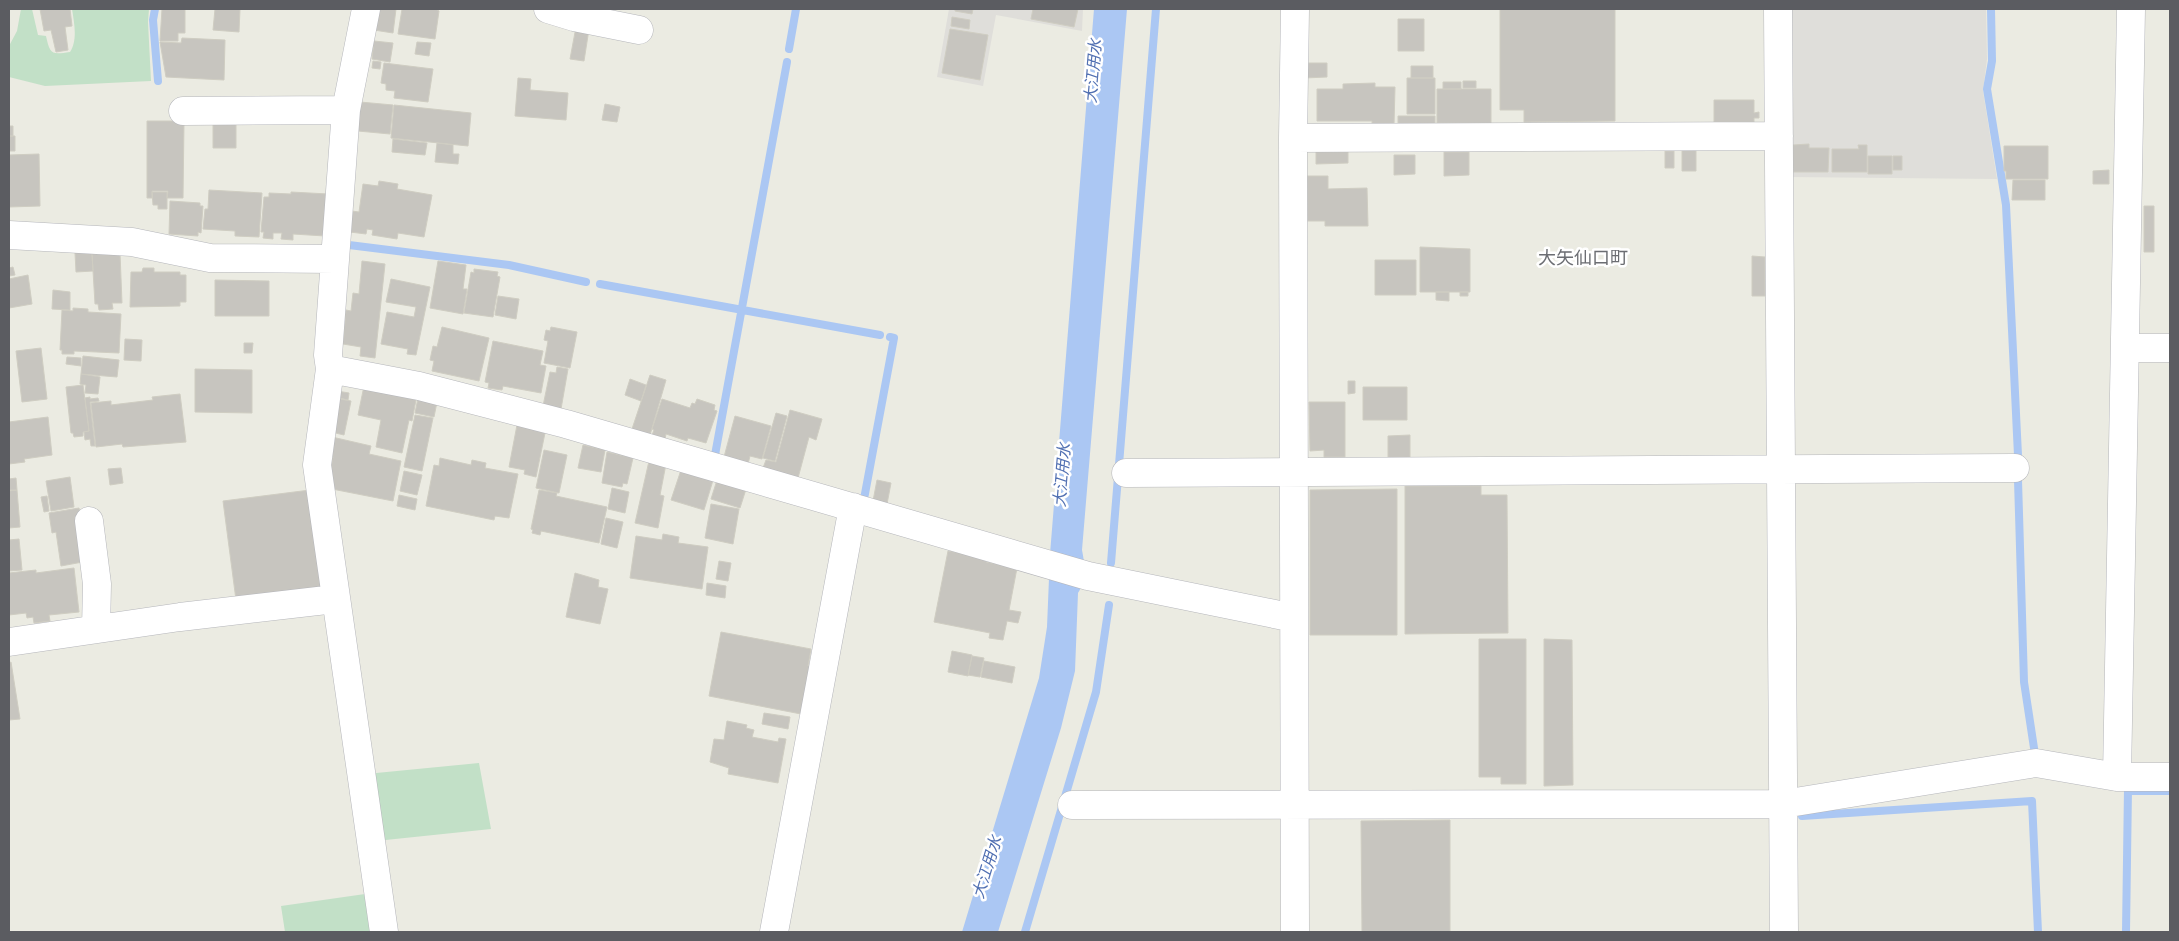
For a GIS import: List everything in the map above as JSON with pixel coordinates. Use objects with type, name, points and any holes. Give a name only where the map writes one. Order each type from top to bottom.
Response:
[{"type":"street","points":[[366,9],[346,110],[328,355],[330,369],[316,465],[384,932]]},
{"type":"street","points":[[548,9],[574,17],[639,30]]},
{"type":"street","points":[[1295,9],[1293,138],[1296,932]]},
{"type":"street","points":[[1778,9],[1784,932]]},
{"type":"street","points":[[2117,777],[2131,9]]},
{"type":"street","points":[[183,112],[346,110]]},
{"type":"street","points":[[1293,138],[1779,136]]},
{"type":"street","points":[[9,236],[132,242],[210,258],[335,259]]},
{"type":"street","points":[[2125,348],[2170,348]]},
{"type":"street","points":[[330,369],[419,386],[566,424],[1088,576],[1294,618]]},
{"type":"street","points":[[1126,473],[2015,468]]},
{"type":"street","points":[[774,932],[853,507]]},
{"type":"street","points":[[89,521],[98,584],[96,629]]},
{"type":"street","points":[[9,642],[180,617],[335,599]]},
{"type":"street","points":[[1072,806],[1783,804],[2036,763],[2117,777],[2170,777]]},
{"type":"shaded area","points":[[949,9],[1083,9],[1082,31],[996,15],[983,86],[937,77]]},
{"type":"shaded area","points":[[1787,9],[1986,9],[1987,59],[1983,91],[1997,179],[1787,177]]},
{"type":"green space","points":[[21,9],[32,9],[38,35],[46,36],[50,50],[59,53],[70,52],[74,42],[75,31],[72,9],[149,9],[151,81],[45,86],[9,77],[9,46],[17,31]]},
{"type":"green space","points":[[479,763],[491,829],[376,841],[366,774]]},
{"type":"green space","points":[[372,893],[378,932],[285,932],[281,906]]},
{"type":"water","name":"大江用水","points":[[1094,9],[1127,9],[1082,550],[1084,572],[1083,583],[1078,593],[1075,671],[1061,728],[998,932],[962,932],[1039,678],[1047,627],[1050,554]]},
{"type":"building","points":[[40,9],[70,9],[72,26],[65,27],[68,50],[56,52],[51,30],[44,31]]},
{"type":"building","points":[[162,9],[185,9],[185,33],[178,33],[178,41],[160,41]]},
{"type":"building","points":[[215,9],[240,9],[239,32],[213,30]]},
{"type":"building","points":[[377,9],[396,9],[393,33],[374,30]]},
{"type":"building","points":[[402,9],[436,9],[439,11],[435,39],[398,34]]},
{"type":"building","points":[[955,9],[973,9],[972,14],[955,11]]},
{"type":"building","points":[[1033,9],[1078,9],[1074,27],[1031,19]]},
{"type":"building","points":[[1500,9],[1615,9],[1615,121],[1524,122],[1524,110],[1500,110]]},
{"type":"building","points":[[952,17],[970,20],[969,29],[951,26]]},
{"type":"building","points":[[1398,19],[1424,19],[1424,51],[1398,51]]},
{"type":"building","points":[[576,27],[589,29],[584,61],[570,59]]},
{"type":"building","points":[[950,29],[988,35],[980,80],[942,73]]},
{"type":"building","points":[[182,38],[225,40],[224,80],[166,77],[160,42],[181,43]]},
{"type":"building","points":[[374,41],[393,43],[390,62],[372,59]]},
{"type":"building","points":[[417,42],[431,43],[429,56],[415,54]]},
{"type":"building","points":[[373,61],[381,62],[380,69],[372,68]]},
{"type":"building","points":[[384,63],[433,69],[428,102],[394,98],[395,91],[386,90],[386,84],[381,83]]},
{"type":"building","points":[[1304,63],[1327,63],[1327,77],[1304,78]]},
{"type":"building","points":[[1411,66],[1433,66],[1433,78],[1411,78]]},
{"type":"building","points":[[518,78],[531,79],[530,90],[568,93],[566,120],[515,116]]},
{"type":"building","points":[[1407,78],[1435,78],[1435,114],[1407,114]]},
{"type":"building","points":[[1463,81],[1476,81],[1476,88],[1463,88]]},
{"type":"building","points":[[1443,82],[1461,82],[1461,89],[1443,89]]},
{"type":"building","points":[[1375,83],[1375,87],[1395,87],[1394,125],[1372,125],[1372,121],[1317,121],[1317,89],[1343,89],[1343,84]]},
{"type":"building","points":[[1437,89],[1491,89],[1491,123],[1437,123]]},
{"type":"building","points":[[1714,100],[1754,100],[1754,113],[1759,112],[1759,118],[1754,118],[1754,122],[1714,122]]},
{"type":"building","points":[[360,102],[393,105],[390,134],[358,131]]},
{"type":"building","points":[[605,104],[620,107],[617,122],[602,120]]},
{"type":"building","points":[[394,105],[471,113],[468,146],[391,138]]},
{"type":"building","points":[[1398,116],[1435,116],[1435,124],[1398,124]]},
{"type":"building","points":[[213,119],[236,119],[236,148],[213,148]]},
{"type":"building","points":[[147,121],[184,121],[183,198],[167,198],[168,191],[152,191],[152,198],[147,198]]},
{"type":"building","points":[[9,126],[13,126],[13,136],[9,136]]},
{"type":"building","points":[[9,136],[15,136],[15,151],[9,151]]},
{"type":"building","points":[[393,139],[427,143],[425,155],[392,152]]},
{"type":"building","points":[[437,143],[453,145],[453,154],[459,154],[458,164],[435,162]]},
{"type":"building","points":[[1809,144],[1809,148],[1829,148],[1828,172],[1793,172],[1793,145]]},
{"type":"building","points":[[1858,145],[1867,145],[1867,172],[1832,172],[1832,149],[1859,149]]},
{"type":"building","points":[[2004,146],[2048,146],[2048,179],[2006,179],[2006,171],[2004,171]]},
{"type":"building","points":[[1682,149],[1696,149],[1696,171],[1682,171]]},
{"type":"building","points":[[1665,151],[1674,151],[1674,168],[1665,168]]},
{"type":"building","points":[[1316,152],[1348,152],[1348,163],[1316,164]]},
{"type":"building","points":[[1444,152],[1469,152],[1469,175],[1444,176]]},
{"type":"building","points":[[39,154],[40,206],[9,207],[9,155]]},
{"type":"building","points":[[1394,155],[1415,155],[1415,174],[1394,175]]},
{"type":"building","points":[[1868,156],[1892,156],[1892,174],[1868,174]]},
{"type":"building","points":[[1893,156],[1902,156],[1902,170],[1893,170]]},
{"type":"building","points":[[2109,170],[2109,184],[2093,184],[2093,171]]},
{"type":"building","points":[[1307,176],[1328,176],[1328,189],[1367,188],[1368,226],[1325,226],[1325,221],[1307,221]]},
{"type":"building","points":[[2013,180],[2045,180],[2045,200],[2012,200]]},
{"type":"building","points":[[379,181],[398,184],[397,189],[432,195],[424,237],[398,233],[397,239],[372,235],[373,230],[367,229],[366,234],[350,232],[352,211],[359,212],[363,184],[378,186]]},
{"type":"building","points":[[209,190],[262,193],[259,237],[235,236],[235,231],[203,229],[205,209],[208,209]]},
{"type":"building","points":[[152,192],[167,192],[167,209],[158,209],[158,205],[153,205]]},
{"type":"building","points":[[291,192],[328,194],[325,236],[293,234],[293,240],[281,239],[282,233],[273,233],[273,239],[263,238],[264,232],[261,232],[264,197],[269,197],[269,193],[291,194]]},
{"type":"building","points":[[170,201],[200,203],[200,206],[203,206],[201,233],[198,232],[198,236],[169,234]]},
{"type":"building","points":[[2144,206],[2154,206],[2154,252],[2144,252]]},
{"type":"building","points":[[1420,247],[1470,249],[1470,292],[1420,292]]},
{"type":"building","points":[[92,252],[93,271],[76,272],[75,253]]},
{"type":"building","points":[[120,253],[122,303],[112,303],[113,309],[99,310],[98,304],[95,304],[92,254]]},
{"type":"building","points":[[1752,256],[1765,257],[1765,296],[1752,296]]},
{"type":"building","points":[[1375,260],[1416,260],[1416,295],[1375,295]]},
{"type":"building","points":[[362,261],[385,264],[375,358],[360,356],[361,347],[343,344],[346,310],[351,311],[353,293],[359,294]]},
{"type":"building","points":[[438,261],[466,265],[463,289],[467,289],[463,314],[430,308]]},
{"type":"building","points":[[13,267],[15,275],[9,276],[9,268]]},
{"type":"building","points":[[143,268],[154,268],[154,272],[180,272],[180,275],[186,275],[186,302],[180,302],[180,306],[130,307],[131,272],[142,272]]},
{"type":"building","points":[[474,269],[498,272],[497,276],[500,277],[493,317],[464,313],[471,272],[474,273]]},
{"type":"building","points":[[28,275],[32,304],[9,308],[9,279]]},
{"type":"building","points":[[391,279],[430,287],[416,355],[407,354],[408,349],[381,344],[387,312],[414,317],[416,307],[386,302]]},
{"type":"building","points":[[215,280],[269,281],[269,316],[215,316]]},
{"type":"building","points":[[53,290],[70,292],[70,310],[52,309]]},
{"type":"building","points":[[1436,292],[1449,292],[1449,301],[1436,300]]},
{"type":"building","points":[[1460,292],[1468,292],[1468,296],[1460,296]]},
{"type":"building","points":[[498,296],[519,299],[516,319],[495,315]]},
{"type":"building","points":[[73,308],[88,309],[88,312],[121,314],[119,353],[74,351],[74,354],[62,354],[62,350],[60,350],[62,310],[73,311]]},
{"type":"building","points":[[442,327],[489,338],[479,381],[432,371],[434,361],[430,360],[433,346],[437,347]]},
{"type":"building","points":[[551,327],[577,332],[570,368],[544,363],[548,341],[544,340],[546,330],[550,331]]},
{"type":"building","points":[[125,339],[142,340],[141,361],[124,360]]},
{"type":"building","points":[[493,341],[543,351],[540,365],[546,366],[541,393],[503,386],[502,390],[488,388],[489,383],[485,382]]},
{"type":"building","points":[[244,343],[253,343],[252,353],[244,353]]},
{"type":"building","points":[[41,348],[47,399],[22,402],[16,351]]},
{"type":"building","points":[[83,356],[119,360],[117,377],[81,374]]},
{"type":"building","points":[[67,357],[81,358],[81,366],[66,364]]},
{"type":"building","points":[[557,367],[568,369],[561,409],[543,406],[550,372],[556,373]]},
{"type":"building","points":[[195,369],[252,370],[252,413],[195,412]]},
{"type":"building","points":[[81,374],[100,377],[98,394],[85,393],[86,385],[80,384]]},
{"type":"building","points":[[650,375],[666,380],[650,435],[632,429]]},
{"type":"building","points":[[630,379],[646,385],[641,401],[625,395]]},
{"type":"building","points":[[1348,381],[1355,381],[1355,393],[1348,394]]},
{"type":"building","points":[[83,385],[89,431],[83,432],[83,436],[74,437],[73,433],[71,433],[66,387]]},
{"type":"building","points":[[364,386],[416,400],[412,421],[409,420],[402,453],[376,447],[381,420],[358,415]]},
{"type":"building","points":[[1363,387],[1407,387],[1407,420],[1363,420]]},
{"type":"building","points":[[337,391],[349,393],[348,400],[336,397]]},
{"type":"building","points":[[180,394],[186,442],[123,447],[122,444],[96,447],[91,403],[111,401],[111,405],[153,400],[152,397]]},
{"type":"building","points":[[90,397],[90,399],[98,398],[99,401],[90,402],[95,446],[91,446],[90,439],[85,440],[84,432],[89,431],[85,398]]},
{"type":"building","points":[[334,398],[351,401],[344,435],[327,431]]},
{"type":"building","points":[[418,398],[437,402],[434,417],[415,413]]},
{"type":"building","points":[[662,399],[690,408],[697,399],[715,405],[714,410],[717,411],[706,443],[688,438],[687,441],[666,434],[665,439],[652,435],[654,430],[652,429]]},
{"type":"building","points":[[1309,402],[1345,402],[1345,457],[1324,457],[1324,450],[1310,451]]},
{"type":"building","points":[[790,410],[822,419],[816,440],[809,437],[798,478],[763,468],[766,460],[776,462]]},
{"type":"building","points":[[776,413],[787,416],[775,461],[763,458]]},
{"type":"building","points":[[415,415],[433,418],[422,471],[404,467]]},
{"type":"building","points":[[735,416],[771,426],[762,459],[750,456],[748,464],[724,457]]},
{"type":"building","points":[[48,417],[52,455],[24,459],[25,462],[9,464],[9,422]]},
{"type":"building","points":[[517,425],[545,433],[536,477],[524,474],[525,470],[509,467]]},
{"type":"building","points":[[1410,435],[1410,458],[1388,458],[1388,436]]},
{"type":"building","points":[[332,437],[371,446],[369,454],[401,461],[393,501],[327,488],[333,457],[328,456]]},
{"type":"building","points":[[583,445],[605,450],[601,472],[578,468]]},
{"type":"building","points":[[544,450],[567,455],[559,493],[536,488]]},
{"type":"building","points":[[607,452],[633,458],[627,484],[623,483],[622,487],[602,483]]},
{"type":"building","points":[[440,458],[471,465],[472,460],[486,463],[485,468],[518,474],[509,518],[495,516],[494,520],[426,506],[434,465],[439,466]]},
{"type":"building","points":[[649,461],[666,464],[660,495],[664,496],[658,528],[635,523]]},
{"type":"building","points":[[682,467],[714,477],[704,510],[671,500]]},
{"type":"building","points":[[121,468],[123,483],[110,485],[108,469]]},
{"type":"building","points":[[404,471],[422,475],[417,495],[400,491]]},
{"type":"building","points":[[70,477],[74,507],[51,511],[46,481]]},
{"type":"building","points":[[718,477],[747,486],[740,508],[711,499]]},
{"type":"building","points":[[16,478],[17,490],[9,490],[9,479]]},
{"type":"building","points":[[877,480],[891,483],[887,504],[873,501]]},
{"type":"building","points":[[1405,486],[1481,486],[1481,495],[1507,495],[1508,633],[1405,634]]},
{"type":"building","points":[[612,488],[629,492],[625,513],[608,509]]},
{"type":"building","points":[[1397,489],[1397,635],[1310,635],[1310,490]]},
{"type":"building","points":[[17,490],[20,527],[9,528],[9,491]]},
{"type":"building","points":[[310,490],[322,588],[236,600],[223,501]]},
{"type":"building","points":[[539,490],[557,493],[556,496],[607,507],[599,543],[541,531],[540,535],[532,533],[533,530],[531,529]]},
{"type":"building","points":[[399,495],[417,499],[415,510],[397,506]]},
{"type":"building","points":[[47,496],[49,511],[44,512],[41,497]]},
{"type":"building","points":[[711,504],[739,509],[733,544],[705,538]]},
{"type":"building","points":[[79,508],[88,561],[61,566],[56,532],[52,533],[49,513]]},
{"type":"building","points":[[606,518],[623,522],[617,548],[601,544]]},
{"type":"building","points":[[663,534],[679,537],[678,543],[708,547],[702,589],[630,578],[636,536],[662,540]]},
{"type":"building","points":[[19,539],[22,570],[9,571],[9,540]]},
{"type":"building","points":[[948,551],[987,558],[986,562],[1017,568],[1009,610],[1021,612],[1018,623],[1007,621],[1003,640],[989,638],[990,633],[934,622]]},
{"type":"building","points":[[719,561],[731,563],[728,581],[716,579]]},
{"type":"building","points":[[74,568],[79,612],[49,615],[50,621],[34,623],[33,617],[27,618],[26,613],[9,615],[9,573],[36,570],[36,573]]},
{"type":"building","points":[[575,573],[599,580],[598,587],[608,589],[600,624],[566,617]]},
{"type":"building","points":[[707,583],[726,586],[725,598],[706,595]]},
{"type":"building","points":[[721,632],[811,649],[808,666],[815,667],[806,715],[709,696]]},
{"type":"building","points":[[1479,639],[1526,639],[1526,784],[1501,784],[1501,777],[1479,777]]},
{"type":"building","points":[[1544,639],[1572,640],[1573,785],[1544,786]]},
{"type":"building","points":[[952,651],[972,655],[968,676],[948,672]]},
{"type":"building","points":[[972,656],[984,658],[980,677],[968,675]]},
{"type":"building","points":[[984,661],[1015,667],[1012,683],[981,677]]},
{"type":"building","points":[[11,662],[20,719],[9,720],[9,663]]},
{"type":"building","points":[[764,713],[790,717],[788,729],[762,724]]},
{"type":"building","points":[[727,721],[747,725],[746,728],[754,730],[752,737],[778,742],[779,738],[786,739],[778,783],[728,774],[729,768],[710,762],[714,739],[724,740]]},
{"type":"building","points":[[1450,820],[1450,932],[1362,932],[1361,821]]},
{"type":"waterway","points":[[155,9],[153,20],[158,81]]},
{"type":"waterway","points":[[789,49],[796,9]]},
{"type":"waterway","points":[[1111,563],[1156,9]]},
{"type":"waterway","points":[[1991,9],[1992,61],[1987,89],[2006,205],[2018,455]]},
{"type":"waterway","points":[[715,455],[787,62]]},
{"type":"waterway","points":[[349,245],[509,265],[586,282]]},
{"type":"waterway","points":[[600,284],[880,335]]},
{"type":"waterway","points":[[864,499],[894,338],[890,337]]},
{"type":"waterway","points":[[2018,480],[2024,682],[2034,748]]},
{"type":"waterway","points":[[1025,932],[1096,692],[1109,605]]},
{"type":"waterway","points":[[2126,932],[2128,788]]},
{"type":"waterway","points":[[2128,791],[2170,791]]},
{"type":"waterway","points":[[1802,816],[2032,801],[2038,932]]},
{"type":"district","name":"大矢仙口町","points":[[1583,257]]}]
